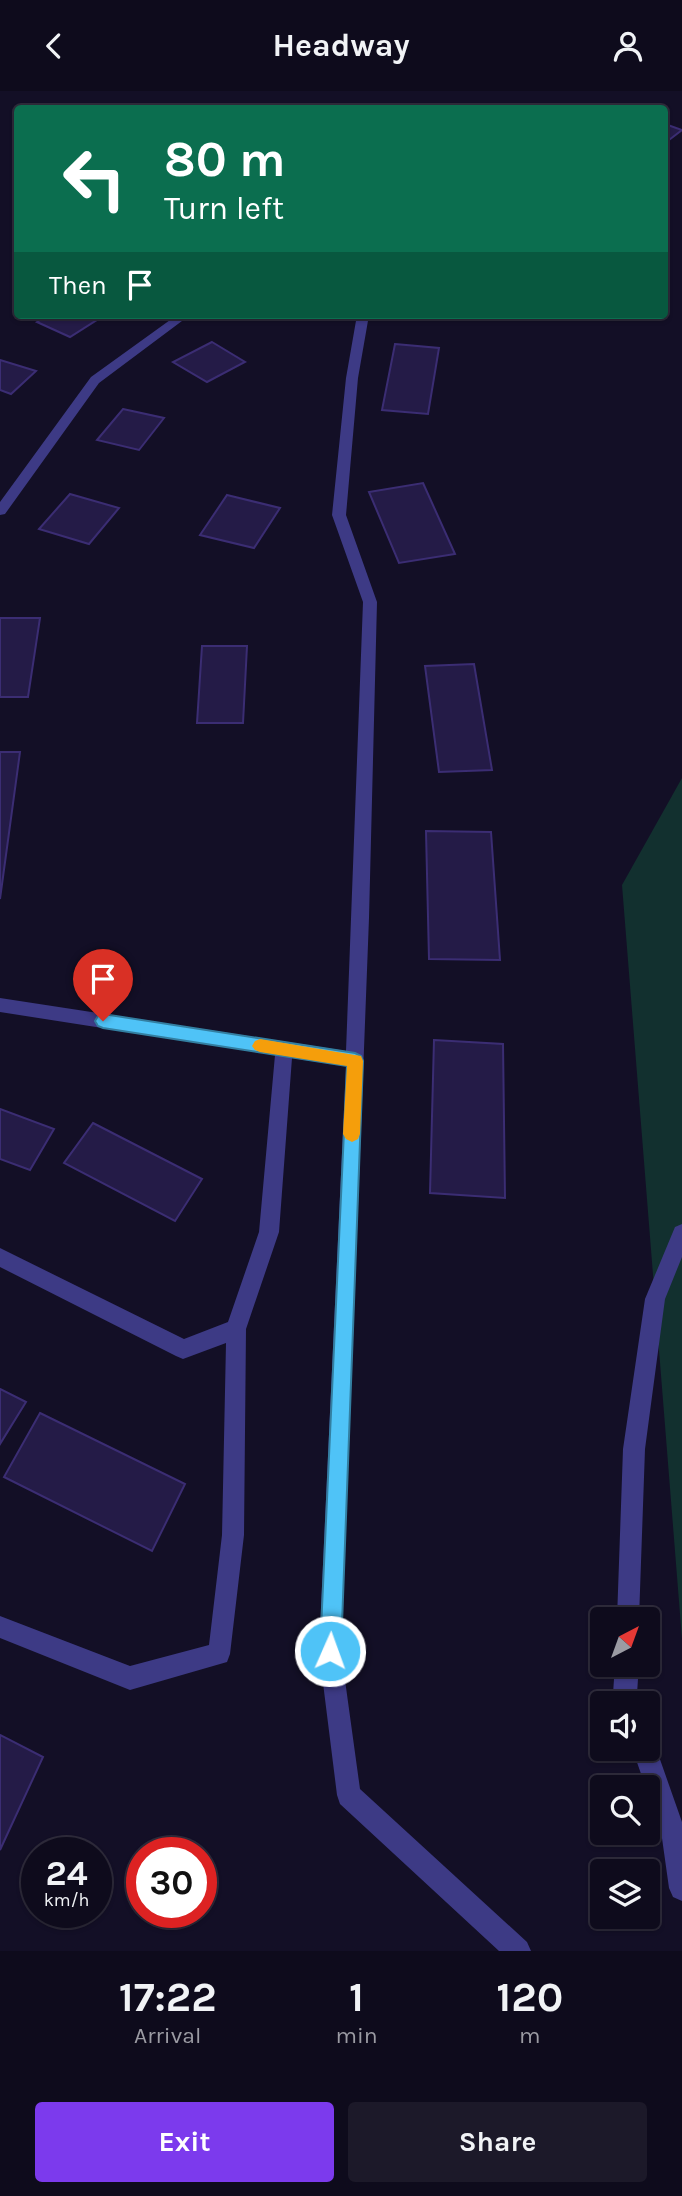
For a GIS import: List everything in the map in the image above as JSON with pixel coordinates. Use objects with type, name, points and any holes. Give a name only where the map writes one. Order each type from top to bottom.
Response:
[{"type":"street","points":[[0,511],[95,380],[179,319]]},
{"type":"street","points":[[362,319],[352,378],[339,515],[370,602],[355,1061],[330,1651],[349,1795],[518,1951]]},
{"type":"street","points":[[0,1005],[355,1061]]},
{"type":"street","points":[[0,1627],[130,1678],[219,1654],[233,1535],[236,1329],[269,1232],[284,1049]]},
{"type":"street","points":[[628,1607],[634,1449],[655,1299],[682,1233]]},
{"type":"street","points":[[0,1257],[183,1349],[236,1329]]},
{"type":"street","points":[[649,1761],[673,1831],[682,1888]]},
{"type":"green space","points":[[682,778],[682,1639],[622,885]]},
{"type":"building","points":[[668,125],[682,130],[668,141]]},
{"type":"building","points":[[42,319],[98,319],[70,337],[37,322]]},
{"type":"building","points":[[212,342],[245,362],[207,382],[173,362]]},
{"type":"building","points":[[395,344],[439,348],[428,414],[382,410]]},
{"type":"building","points":[[0,360],[36,371],[11,394],[0,390]]},
{"type":"building","points":[[123,409],[164,418],[139,450],[97,440]]},
{"type":"building","points":[[423,483],[455,554],[399,563],[369,492]]},
{"type":"building","points":[[70,494],[119,508],[89,544],[39,529]]},
{"type":"building","points":[[227,495],[280,508],[254,548],[200,535]]},
{"type":"building","points":[[0,618],[40,618],[28,697],[0,697]]},
{"type":"building","points":[[202,646],[247,646],[243,723],[197,723]]},
{"type":"building","points":[[474,664],[492,770],[439,772],[425,666]]},
{"type":"building","points":[[0,752],[20,752],[0,899]]},
{"type":"building","points":[[426,831],[491,832],[500,960],[429,959]]},
{"type":"building","points":[[434,1040],[503,1044],[505,1198],[430,1193]]},
{"type":"building","points":[[0,1109],[54,1129],[30,1170],[0,1159]]},
{"type":"building","points":[[93,1123],[202,1179],[175,1221],[64,1163]]},
{"type":"building","points":[[0,1389],[26,1402],[0,1444]]},
{"type":"building","points":[[40,1413],[185,1484],[152,1551],[4,1477]]},
{"type":"building","points":[[0,1735],[43,1757],[0,1850]]},
{"type":"slow traffic","points":[[260,1046],[355,1061],[352,1134]]},
{"type":"route","points":[[103,1021],[355,1061],[330,1651]]}]
